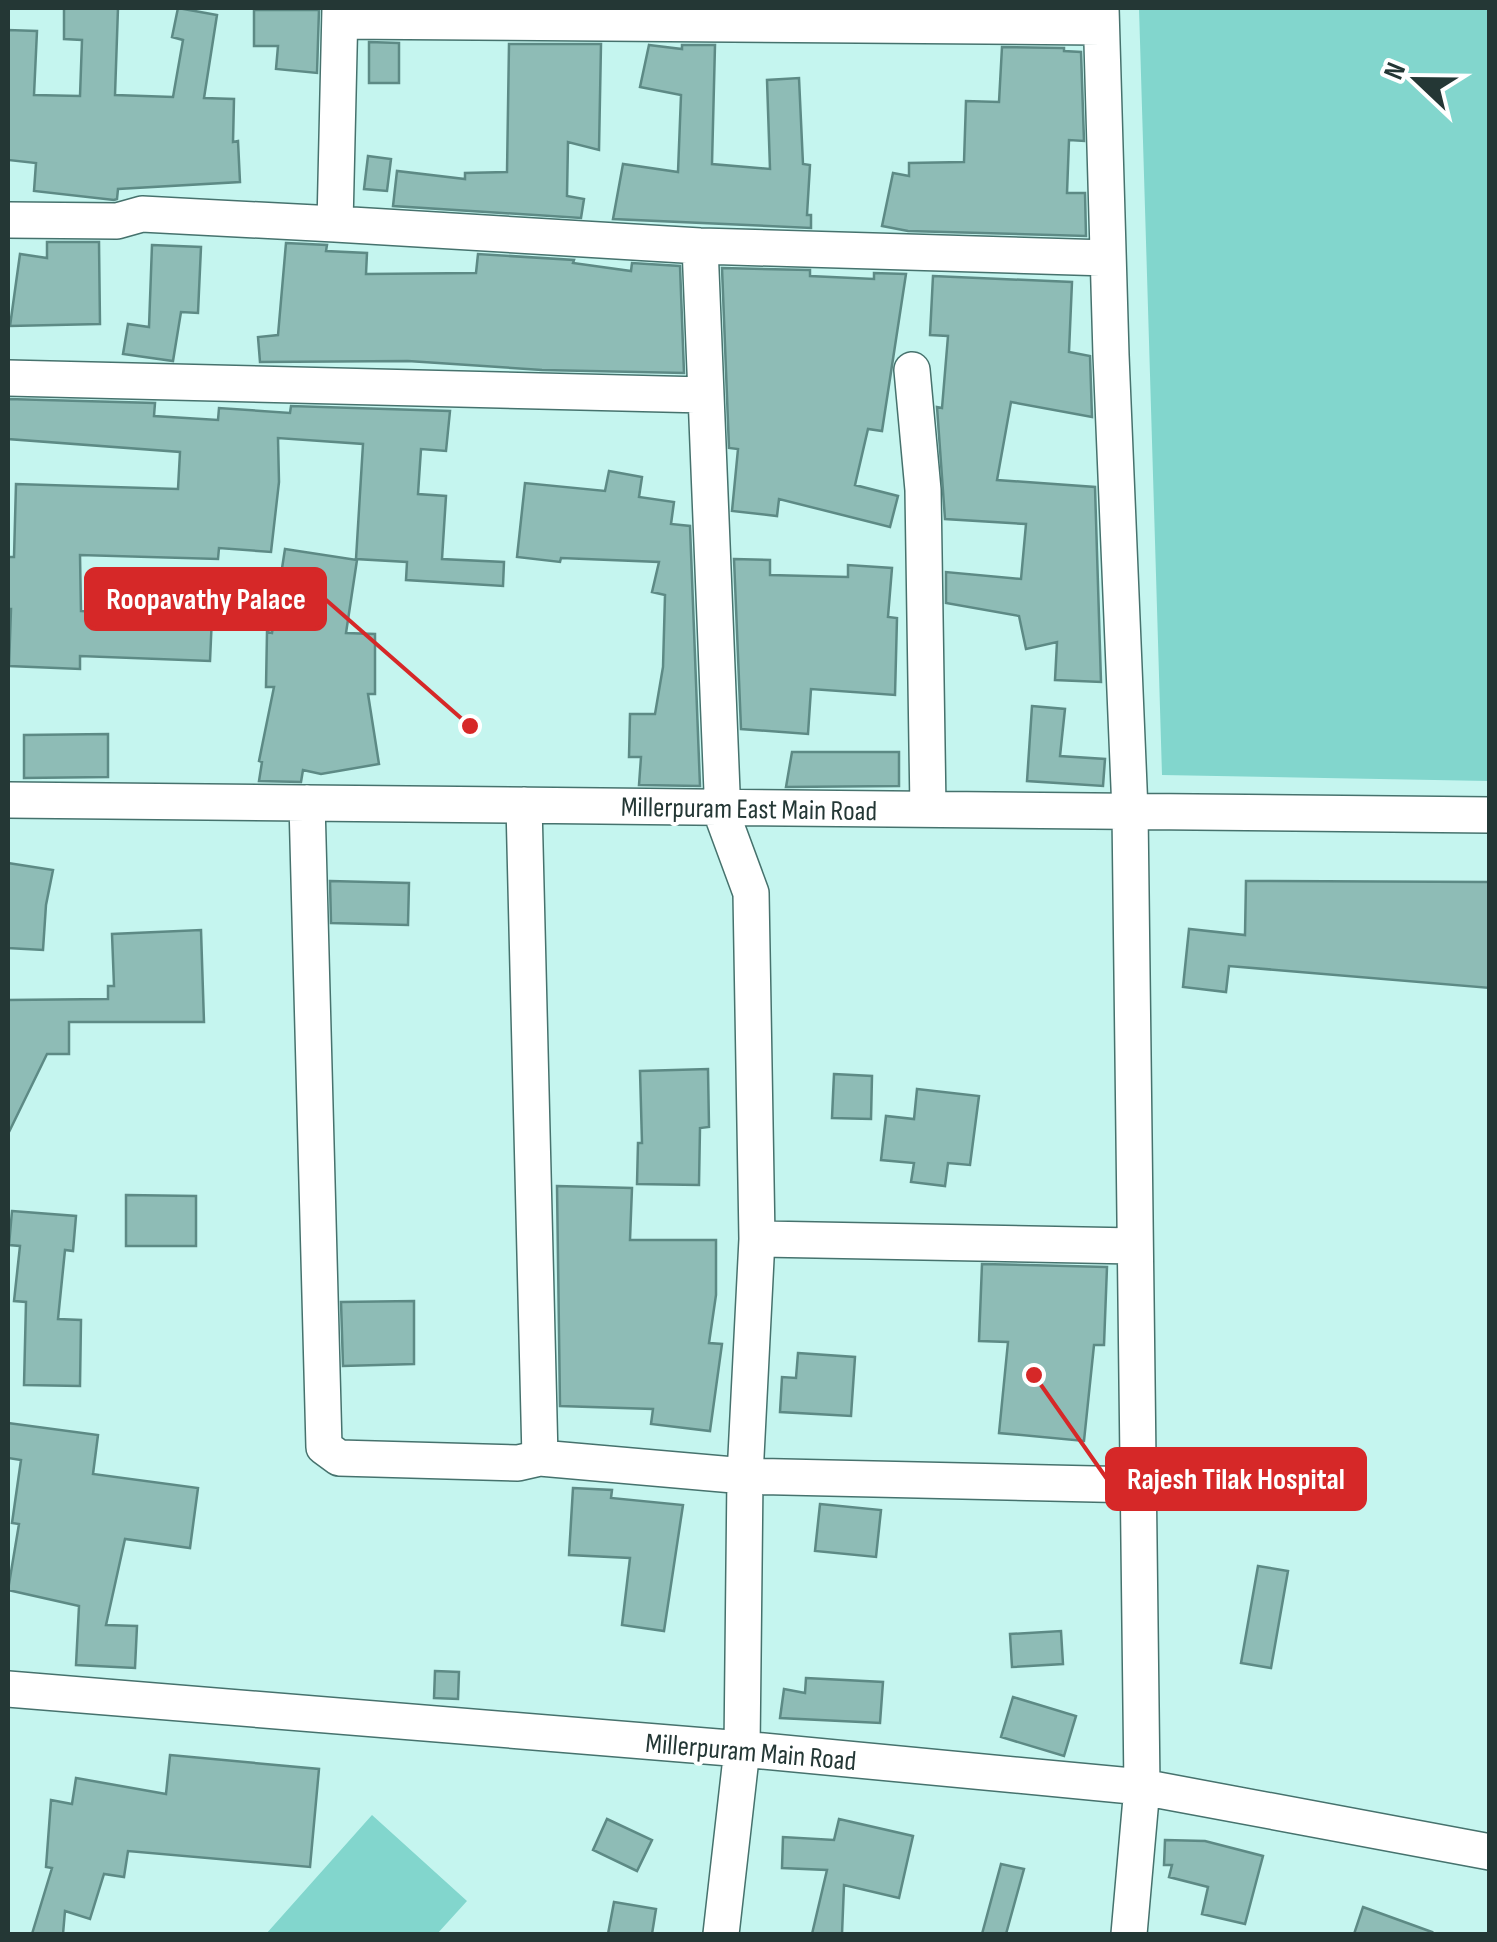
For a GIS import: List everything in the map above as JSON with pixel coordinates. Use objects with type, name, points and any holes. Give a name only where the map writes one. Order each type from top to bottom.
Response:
[{"type":"street","points":[[335,224],[340,14],[1101,17],[1130,812],[1142,1787],[1129,1934]]},
{"type":"street","points":[[8,220],[118,221],[142,214],[700,246],[1108,258]]},
{"type":"street","points":[[700,246],[723,817],[751,893],[757,1239],[745,1476],[742,1749],[720,1934]]},
{"type":"street","points":[[912,370],[923,490],[928,809]]},
{"type":"street","points":[[8,378],[704,394]]},
{"type":"street","name":"Millerpuram East Main Road","points":[[8,800],[1490,815]]},
{"type":"street","points":[[307,803],[324,1447],[339,1458],[518,1463],[540,1458],[745,1476],[1138,1485]]},
{"type":"street","points":[[524,806],[540,1458]]},
{"type":"street","points":[[757,1239],[1136,1246]]},
{"type":"street","name":"Millerpuram Main Road","points":[[8,1689],[742,1749],[1142,1787],[1490,1852]]},
{"type":"shaded area","points":[[1139,8],[1489,8],[1489,781],[1162,775]]},
{"type":"shaded area","points":[[372,1815],[467,1901],[437,1934],[266,1934]]},
{"type":"building","points":[[64,8],[118,8],[115,95],[173,97],[183,40],[172,37],[178,8],[217,15],[204,98],[234,99],[233,142],[238,141],[240,182],[118,189],[114,200],[34,191],[36,163],[8,160],[8,30],[37,31],[34,95],[80,96],[82,40],[64,39]]},
{"type":"building","points":[[254,10],[319,10],[317,73],[276,69],[278,46],[254,46]]},
{"type":"building","points":[[369,42],[399,43],[399,83],[369,83]]},
{"type":"building","points":[[509,44],[601,44],[599,150],[568,142],[567,196],[584,199],[581,218],[393,206],[397,171],[465,179],[465,173],[507,172]]},
{"type":"building","points":[[649,45],[682,49],[682,45],[715,45],[712,164],[770,169],[767,80],[799,78],[803,164],[810,165],[807,215],[811,215],[811,228],[613,219],[623,164],[678,172],[681,95],[640,87]]},
{"type":"building","points":[[1002,47],[1081,52],[1084,141],[1069,140],[1067,193],[1085,193],[1086,236],[908,231],[882,226],[893,173],[909,176],[909,163],[964,162],[966,101],[999,102]]},
{"type":"building","points":[[368,156],[391,159],[387,191],[364,189]]},
{"type":"building","points":[[47,242],[99,242],[100,324],[10,326],[20,254],[47,258]]},
{"type":"building","points":[[286,243],[327,245],[326,251],[367,253],[366,274],[476,273],[478,254],[574,260],[573,263],[631,271],[632,263],[680,266],[684,373],[542,370],[408,361],[260,362],[258,337],[278,335]]},
{"type":"building","points":[[152,245],[201,247],[198,313],[181,312],[173,361],[123,354],[128,324],[149,327]]},
{"type":"building","points":[[722,268],[810,270],[810,276],[874,279],[874,273],[906,274],[882,431],[868,429],[855,485],[898,496],[890,527],[779,499],[777,516],[732,511],[738,449],[729,448]]},
{"type":"building","points":[[933,276],[1072,282],[1069,352],[1090,356],[1092,417],[1011,402],[997,480],[1095,487],[1101,682],[1055,680],[1057,642],[1026,649],[1019,616],[946,603],[946,572],[1021,579],[1026,524],[945,519],[937,407],[942,408],[948,336],[930,335]]},
{"type":"building","points":[[8,399],[155,403],[154,416],[218,420],[219,408],[290,413],[291,406],[450,411],[446,451],[421,449],[418,494],[446,496],[442,559],[504,562],[503,586],[406,580],[407,562],[356,559],[363,444],[278,438],[279,482],[271,552],[219,548],[218,559],[80,555],[81,611],[212,616],[210,661],[80,656],[80,669],[9,666],[8,557],[14,557],[16,484],[178,489],[180,452],[8,439]]},
{"type":"building","points":[[609,471],[642,477],[639,497],[674,502],[671,524],[690,526],[700,786],[639,785],[641,757],[629,757],[630,714],[655,714],[663,667],[665,595],[652,592],[659,562],[561,558],[560,562],[517,557],[525,483],[605,491]]},
{"type":"building","points":[[285,549],[357,560],[346,633],[375,634],[375,694],[368,694],[379,764],[321,774],[303,770],[301,782],[259,781],[259,761],[274,687],[266,687],[267,632],[272,633]]},
{"type":"building","points":[[734,559],[770,560],[770,575],[848,577],[848,565],[892,568],[888,617],[897,618],[895,695],[811,689],[808,734],[741,729]]},
{"type":"building","points":[[1032,706],[1065,709],[1060,756],[1105,759],[1103,786],[1027,781]]},
{"type":"building","points":[[108,734],[108,777],[24,778],[24,735]]},
{"type":"building","points":[[792,752],[899,752],[899,786],[786,787]]},
{"type":"building","points":[[8,863],[53,870],[43,950],[8,948]]},
{"type":"building","points":[[330,881],[409,883],[408,925],[331,923]]},
{"type":"building","points":[[1246,881],[1490,882],[1490,988],[1229,966],[1226,992],[1183,987],[1189,929],[1245,935]]},
{"type":"building","points":[[201,930],[204,1022],[69,1022],[69,1054],[47,1054],[8,1134],[8,1000],[108,999],[108,986],[114,986],[112,934]]},
{"type":"building","points":[[708,1069],[709,1127],[700,1128],[699,1185],[637,1184],[638,1143],[642,1143],[640,1071]]},
{"type":"building","points":[[834,1074],[872,1076],[871,1119],[832,1118]]},
{"type":"building","points":[[917,1089],[979,1096],[970,1165],[948,1163],[945,1186],[911,1182],[914,1163],[881,1160],[886,1116],[914,1119]]},
{"type":"building","points":[[557,1186],[632,1188],[630,1240],[716,1240],[716,1295],[709,1343],[722,1344],[710,1431],[651,1424],[653,1409],[560,1406]]},
{"type":"building","points":[[126,1195],[196,1196],[196,1246],[126,1246]]},
{"type":"building","points":[[12,1211],[76,1216],[73,1251],[65,1250],[58,1319],[81,1320],[80,1386],[24,1385],[26,1302],[14,1301],[20,1246],[9,1245]]},
{"type":"building","points":[[982,1264],[1107,1267],[1104,1345],[1094,1345],[1084,1441],[999,1433],[1008,1342],[979,1341]]},
{"type":"building","points":[[414,1301],[414,1364],[343,1366],[341,1302]]},
{"type":"building","points":[[798,1353],[855,1357],[851,1416],[780,1412],[782,1377],[796,1378]]},
{"type":"building","points":[[8,1423],[98,1435],[93,1474],[198,1488],[190,1548],[125,1539],[106,1625],[137,1626],[135,1668],[76,1665],[79,1606],[8,1590],[19,1524],[12,1523],[21,1460],[8,1458]]},
{"type":"building","points":[[573,1488],[612,1490],[611,1498],[683,1505],[664,1631],[622,1625],[630,1558],[569,1555]]},
{"type":"building","points":[[820,1504],[881,1510],[876,1557],[815,1551]]},
{"type":"building","points":[[1258,1566],[1288,1571],[1271,1668],[1241,1663]]},
{"type":"building","points":[[1061,1631],[1063,1664],[1012,1667],[1010,1634]]},
{"type":"building","points":[[435,1671],[459,1672],[458,1699],[434,1698]]},
{"type":"building","points":[[806,1678],[883,1682],[880,1723],[780,1718],[784,1689],[805,1693]]},
{"type":"building","points":[[1013,1697],[1076,1716],[1064,1756],[1001,1737]]},
{"type":"building","points":[[170,1755],[319,1769],[310,1867],[128,1851],[124,1877],[104,1874],[90,1919],[65,1911],[63,1934],[32,1934],[52,1868],[46,1867],[51,1800],[72,1804],[76,1778],[166,1794]]},
{"type":"building","points":[[607,1819],[652,1840],[637,1871],[593,1850]]},
{"type":"building","points":[[839,1819],[913,1836],[899,1898],[844,1885],[842,1934],[812,1934],[827,1870],[782,1868],[783,1837],[834,1840]]},
{"type":"building","points":[[1165,1840],[1205,1841],[1263,1856],[1245,1924],[1202,1914],[1208,1887],[1169,1877],[1172,1865],[1164,1865]]},
{"type":"building","points":[[1001,1864],[1024,1869],[1006,1934],[982,1934]]},
{"type":"building","points":[[614,1902],[656,1909],[652,1934],[608,1934]]},
{"type":"building","points":[[1363,1907],[1432,1932],[1354,1934]]},
{"type":"place","name":"Roopavathy Palace","points":[[470,726]]},
{"type":"place","name":"Rajesh Tilak Hospital","points":[[1034,1375]]}]
